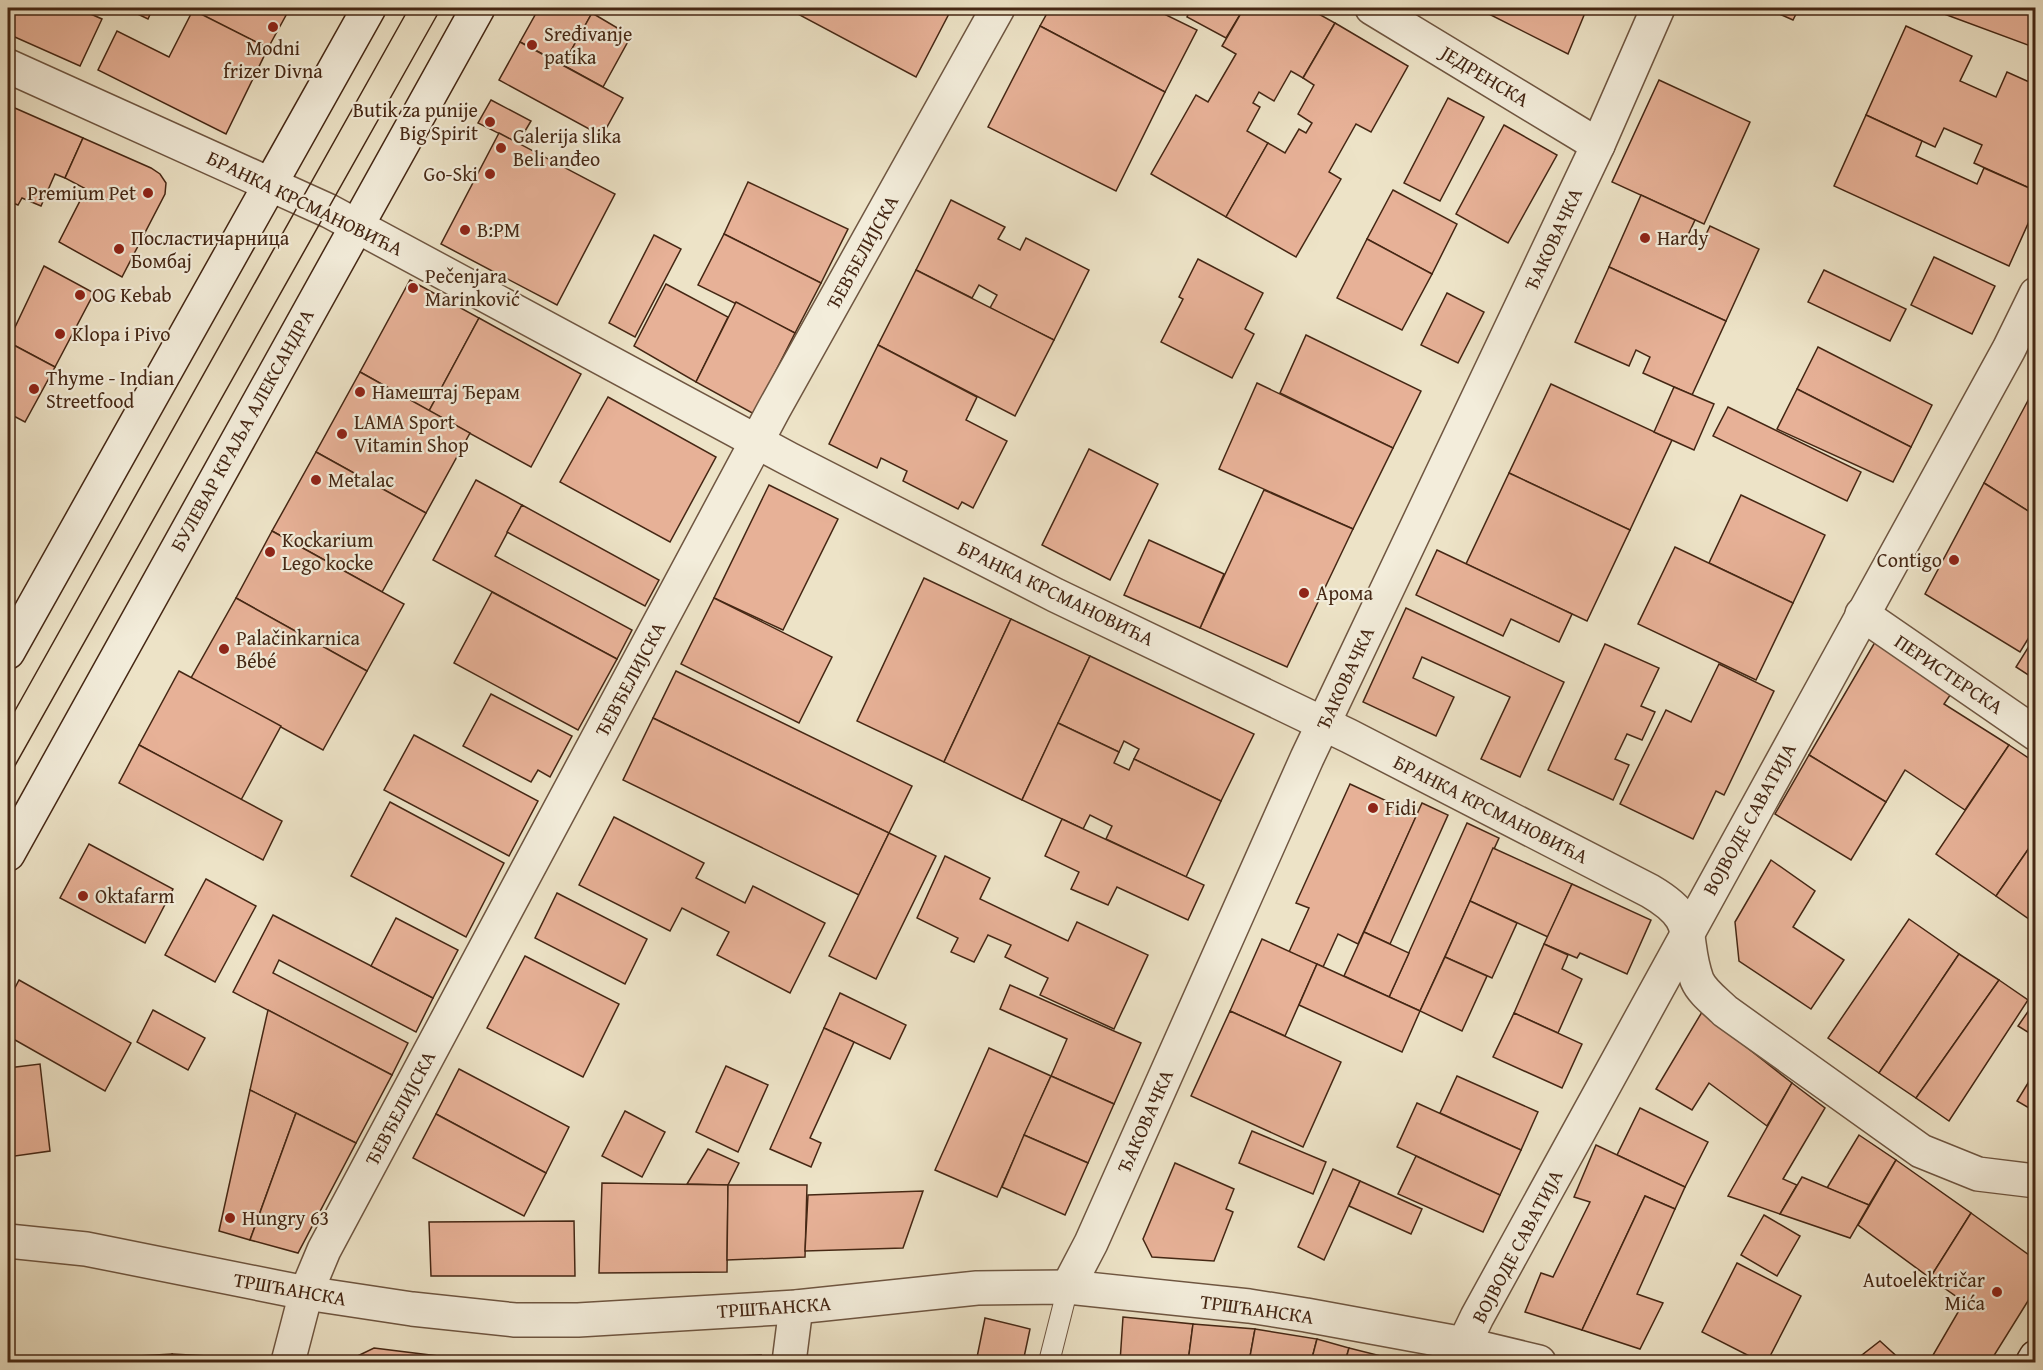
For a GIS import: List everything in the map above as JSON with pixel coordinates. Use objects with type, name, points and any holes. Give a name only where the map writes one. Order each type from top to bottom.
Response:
[{"type":"street","points":[[8,652],[369,8]]},
{"type":"street","name":"БУЛЕВАР КРАЉА АЛЕКСАНДРА","points":[[8,854],[478,8]]},
{"type":"street","name":"ЂЕВЂЕЛИЈСКА","points":[[288,1362],[306,1293],[324,1250],[757,441],[998,8]]},
{"type":"street","name":"ЈЕДРЕНСКА","points":[[1372,8],[1598,145]]},
{"type":"street","name":"ЂАКОВАЧКА","points":[[1068,1287],[1091,1243],[1323,723],[1598,145],[1658,8]]},
{"type":"street","name":"БРАНКА КРСМАНОВИЋА","points":[[8,66],[270,184],[357,226],[757,441],[1055,595],[1323,723],[1656,894],[1671,905],[1689,929],[1698,982],[1725,1011],[1921,1151],[1978,1174],[2036,1181]]},
{"type":"street","name":"ВОЈВОДЕ САВАТИЈА","points":[[1462,1353],[1689,929],[2009,350],[2036,294]]},
{"type":"street","name":"ПЕРИСТЕРСКА","points":[[1862,614],[2036,734]]},
{"type":"street","name":"ТРШЋАНСКА","points":[[8,1241],[86,1249],[306,1293],[412,1309],[515,1320],[578,1320],[796,1307],[977,1288],[1068,1287],[1249,1306],[1462,1353],[1539,1362]]},
{"type":"street","points":[[789,1362],[796,1307]]},
{"type":"street","points":[[2032,1362],[2036,1357]]},
{"type":"lane","points":[[1049,1362],[1068,1287]]},
{"type":"building","points":[[9,8],[77,8],[102,19],[80,66],[8,34]]},
{"type":"building","points":[[125,8],[153,8],[148,19]]},
{"type":"building","points":[[195,8],[290,8],[268,48],[194,11]]},
{"type":"building","points":[[539,8],[581,8],[592,13],[563,65],[520,42]]},
{"type":"building","points":[[796,8],[952,8],[916,77],[794,12]]},
{"type":"building","points":[[1050,8],[1152,8],[1197,30],[1165,92],[1040,26]]},
{"type":"building","points":[[1191,8],[1244,8],[1226,38],[1187,17]]},
{"type":"building","points":[[1244,8],[1308,8],[1335,23],[1303,78],[1291,71],[1274,101],[1259,92],[1253,103],[1260,107],[1247,131],[1268,143],[1226,217],[1151,174],[1196,95],[1208,102],[1236,54],[1222,46]]},
{"type":"building","points":[[1477,8],[1587,8],[1568,54]]},
{"type":"building","points":[[1766,8],[1799,8],[1793,20]]},
{"type":"building","points":[[1928,8],[2013,8],[2036,16],[2036,48]]},
{"type":"building","points":[[2013,8],[2036,8],[2036,16]]},
{"type":"building","points":[[193,10],[268,48],[226,134],[98,70],[117,31],[169,57]]},
{"type":"building","points":[[592,13],[631,36],[603,87],[563,65]]},
{"type":"building","points":[[1335,23],[1408,66],[1371,132],[1356,124],[1329,172],[1341,179],[1296,257],[1226,217],[1268,143],[1285,153],[1299,129],[1306,133],[1312,123],[1298,114],[1314,85],[1303,78]]},
{"type":"building","points":[[1040,26],[1165,92],[1116,191],[988,127]]},
{"type":"building","points":[[1906,26],[1972,56],[1960,81],[1996,97],[2007,72],[2036,85],[2036,191],[1974,163],[1982,145],[1944,128],[1935,147],[1866,115]]},
{"type":"building","points":[[520,42],[623,98],[602,136],[499,80]]},
{"type":"building","points":[[1659,80],[1750,122],[1704,224],[1612,182]]},
{"type":"building","points":[[1448,98],[1484,117],[1440,201],[1404,183]]},
{"type":"building","points":[[491,100],[531,121],[518,143],[478,123]]},
{"type":"building","points":[[8,105],[83,138],[65,178],[55,174],[41,206],[22,198],[18,205],[8,201]]},
{"type":"building","points":[[1866,115],[1922,141],[1916,156],[1977,184],[1984,168],[2036,191],[2036,206],[2009,266],[1834,186]]},
{"type":"building","points":[[1504,125],[1557,155],[1508,243],[1456,214]]},
{"type":"building","points":[[499,133],[615,194],[557,305],[441,244]]},
{"type":"building","points":[[83,138],[151,168],[160,174],[166,183],[165,194],[122,277],[59,242],[86,189],[65,178]]},
{"type":"building","points":[[748,182],[848,229],[821,283],[724,234]]},
{"type":"building","points":[[1393,190],[1457,224],[1432,274],[1367,239]]},
{"type":"building","points":[[1641,195],[1695,220],[1687,237],[1702,243],[1710,226],[1759,249],[1726,321],[1609,267]]},
{"type":"building","points":[[951,200],[1005,227],[998,239],[1020,250],[1026,238],[1089,270],[1054,340],[990,308],[997,295],[979,285],[972,298],[916,270]]},
{"type":"building","points":[[724,234],[821,283],[795,333],[698,285]]},
{"type":"building","points":[[654,235],[681,249],[635,337],[609,323]]},
{"type":"building","points":[[1367,239],[1432,274],[1402,330],[1337,298]]},
{"type":"building","points":[[1934,257],[1995,286],[1972,334],[1911,305]]},
{"type":"building","points":[[1198,259],[1263,293],[1245,329],[1254,334],[1232,378],[1161,342],[1183,299],[1179,297]]},
{"type":"building","points":[[44,266],[94,293],[55,367],[8,342]]},
{"type":"building","points":[[1609,267],[1726,321],[1692,395],[1643,373],[1650,357],[1636,350],[1629,366],[1575,342]]},
{"type":"building","points":[[916,270],[1054,340],[1015,416],[878,345]]},
{"type":"building","points":[[1824,270],[1906,309],[1890,341],[1808,302]]},
{"type":"building","points":[[410,280],[479,318],[429,411],[360,372]]},
{"type":"building","points":[[666,284],[728,317],[696,382],[634,346]]},
{"type":"building","points":[[1447,293],[1484,312],[1458,363],[1421,345]]},
{"type":"building","points":[[736,302],[795,333],[754,414],[696,382]]},
{"type":"building","points":[[479,318],[581,374],[531,467],[429,411]]},
{"type":"building","points":[[1306,335],[1421,391],[1393,448],[1280,393]]},
{"type":"building","points":[[8,342],[55,367],[25,422],[8,413]]},
{"type":"building","points":[[878,345],[977,397],[966,420],[1007,441],[973,508],[962,502],[958,509],[903,481],[907,471],[881,458],[877,468],[829,444]]},
{"type":"building","points":[[1818,347],[1932,405],[1911,447],[1797,389]]},
{"type":"building","points":[[360,372],[470,433],[426,513],[316,452]]},
{"type":"building","points":[[1257,383],[1393,448],[1353,529],[1219,469]]},
{"type":"building","points":[[1551,384],[1672,440],[1630,530],[1509,473]]},
{"type":"building","points":[[1674,387],[1714,404],[1694,450],[1654,432]]},
{"type":"building","points":[[1797,389],[1911,447],[1893,482],[1777,429]]},
{"type":"building","points":[[2032,393],[2036,396],[2036,516],[1984,483]]},
{"type":"building","points":[[608,397],[716,457],[670,542],[560,482]]},
{"type":"building","points":[[1728,407],[1861,472],[1847,501],[1713,436]]},
{"type":"building","points":[[8,441],[14,445],[8,458]]},
{"type":"building","points":[[1089,449],[1158,484],[1110,580],[1042,545]]},
{"type":"building","points":[[316,452],[426,513],[382,592],[272,531]]},
{"type":"building","points":[[1509,473],[1630,530],[1587,621],[1466,564]]},
{"type":"building","points":[[476,480],[522,505],[495,556],[632,630],[617,659],[433,560]]},
{"type":"building","points":[[1984,483],[2036,516],[2036,626],[2020,652],[1925,594]]},
{"type":"building","points":[[769,485],[838,519],[783,630],[714,598]]},
{"type":"building","points":[[1264,490],[1353,529],[1287,667],[1200,628]]},
{"type":"building","points":[[1741,495],[1825,535],[1793,603],[1709,563]]},
{"type":"building","points":[[522,505],[659,580],[645,606],[507,532]]},
{"type":"building","points":[[272,531],[404,604],[367,671],[236,598]]},
{"type":"building","points":[[1149,540],[1224,574],[1200,628],[1124,595]]},
{"type":"building","points":[[1675,547],[1793,603],[1756,680],[1638,624]]},
{"type":"building","points":[[1437,550],[1572,614],[1559,642],[1511,619],[1503,636],[1416,595]]},
{"type":"building","points":[[924,578],[1011,619],[944,762],[857,721]]},
{"type":"building","points":[[492,592],[617,659],[578,730],[454,663]]},
{"type":"building","points":[[236,598],[367,671],[323,750],[191,678]]},
{"type":"building","points":[[714,598],[832,657],[799,723],[681,664]]},
{"type":"building","points":[[1406,608],[1564,682],[1520,777],[1481,759],[1510,697],[1422,657],[1413,678],[1454,697],[1436,736],[1363,702]]},
{"type":"building","points":[[1011,619],[1090,656],[1022,800],[944,762]]},
{"type":"building","points":[[2036,635],[2036,680],[2016,667]]},
{"type":"building","points":[[1878,637],[1955,688],[1944,704],[2009,745],[1965,810],[1905,770],[1886,802],[1809,755]]},
{"type":"building","points":[[1605,644],[1659,668],[1641,706],[1655,712],[1642,740],[1627,734],[1615,759],[1629,765],[1613,800],[1548,770]]},
{"type":"building","points":[[1090,656],[1254,734],[1221,801],[1134,759],[1139,749],[1124,741],[1119,752],[1058,723]]},
{"type":"building","points":[[1719,664],[1774,691],[1724,795],[1716,791],[1693,839],[1620,804],[1666,710],[1691,722]]},
{"type":"building","points":[[179,671],[281,726],[241,800],[139,745]]},
{"type":"building","points":[[676,671],[912,786],[889,833],[653,718]]},
{"type":"building","points":[[491,694],[572,736],[550,777],[538,770],[531,782],[463,746]]},
{"type":"building","points":[[653,718],[889,833],[859,895],[623,780]]},
{"type":"building","points":[[1058,723],[1119,752],[1114,763],[1129,770],[1134,759],[1221,801],[1186,877],[1106,839],[1112,826],[1090,815],[1083,829],[1022,800]]},
{"type":"building","points":[[414,735],[538,801],[509,856],[384,790]]},
{"type":"building","points":[[139,745],[282,821],[263,860],[119,783]]},
{"type":"building","points":[[2009,745],[2036,763],[2036,838],[1996,896],[1936,854]]},
{"type":"building","points":[[1809,755],[1886,802],[1851,860],[1775,814]]},
{"type":"building","points":[[1350,784],[1417,815],[1358,944],[1338,934],[1323,967],[1289,952],[1309,908],[1296,903]]},
{"type":"building","points":[[390,802],[504,863],[466,937],[351,876]]},
{"type":"building","points":[[1422,803],[1448,815],[1390,944],[1364,932]]},
{"type":"building","points":[[614,817],[704,863],[696,878],[745,903],[753,886],[825,923],[790,993],[717,955],[729,932],[682,908],[670,931],[579,885]]},
{"type":"building","points":[[1062,819],[1204,885],[1188,920],[1117,887],[1108,905],[1071,889],[1079,872],[1045,856]]},
{"type":"building","points":[[1467,823],[1499,838],[1420,1011],[1389,997]]},
{"type":"building","points":[[889,833],[936,856],[876,979],[829,956]]},
{"type":"building","points":[[2036,838],[2036,924],[1996,896]]},
{"type":"building","points":[[89,844],[173,889],[145,943],[60,898]]},
{"type":"building","points":[[1493,848],[1572,884],[1548,937],[1470,901]]},
{"type":"building","points":[[945,856],[990,878],[980,899],[1068,941],[1077,922],[1148,955],[1114,1029],[1040,995],[1048,978],[1005,957],[1011,945],[988,935],[974,962],[951,952],[958,938],[917,918]]},
{"type":"building","points":[[1771,860],[1815,891],[1793,927],[1844,960],[1811,1009],[1739,961],[1735,922]]},
{"type":"building","points":[[206,879],[256,906],[215,982],[165,955]]},
{"type":"building","points":[[1572,884],[1651,920],[1627,974],[1580,953],[1577,958],[1544,944]]},
{"type":"building","points":[[557,893],[647,939],[625,984],[535,938]]},
{"type":"building","points":[[1470,901],[1517,923],[1492,978],[1445,957]]},
{"type":"building","points":[[273,915],[433,998],[416,1032],[279,960],[273,973],[408,1043],[392,1075],[233,992]]},
{"type":"building","points":[[396,918],[458,950],[433,998],[371,966]]},
{"type":"building","points":[[1909,919],[1959,954],[1879,1073],[1828,1038]]},
{"type":"building","points":[[1364,932],[1409,953],[1389,997],[1344,976]]},
{"type":"building","points":[[1262,939],[1317,964],[1285,1036],[1230,1011]]},
{"type":"building","points":[[1544,944],[1568,955],[1562,969],[1582,979],[1558,1033],[1514,1013]]},
{"type":"building","points":[[1959,954],[1999,980],[1916,1098],[1879,1073]]},
{"type":"building","points":[[525,956],[619,1004],[583,1077],[487,1028]]},
{"type":"building","points":[[1445,957],[1487,976],[1462,1031],[1420,1011]]},
{"type":"building","points":[[1317,964],[1420,1011],[1402,1052],[1299,1005]]},
{"type":"building","points":[[19,980],[131,1043],[105,1091],[8,1036],[8,1001]]},
{"type":"building","points":[[1999,980],[2028,1000],[1949,1121],[1916,1098]]},
{"type":"building","points":[[1010,985],[1141,1043],[1114,1104],[1051,1076],[1067,1039],[1000,1009]]},
{"type":"building","points":[[840,993],[906,1025],[890,1059],[824,1028]]},
{"type":"building","points":[[2036,1000],[2036,1037],[2018,1026]]},
{"type":"building","points":[[153,1010],[205,1038],[188,1070],[137,1042]]},
{"type":"building","points":[[268,1010],[392,1075],[356,1143],[250,1090]]},
{"type":"building","points":[[1230,1011],[1341,1062],[1303,1147],[1191,1096]]},
{"type":"building","points":[[1702,1012],[1792,1083],[1767,1126],[1709,1083],[1692,1110],[1656,1089]]},
{"type":"building","points":[[1514,1013],[1582,1044],[1562,1088],[1493,1057]]},
{"type":"building","points":[[824,1028],[854,1042],[810,1138],[821,1143],[811,1167],[770,1149]]},
{"type":"building","points":[[989,1048],[1051,1076],[997,1197],[935,1170]]},
{"type":"building","points":[[40,1064],[50,1151],[8,1157],[8,1068]]},
{"type":"building","points":[[726,1066],[768,1085],[738,1152],[696,1132]]},
{"type":"building","points":[[459,1069],[569,1127],[546,1173],[436,1114]]},
{"type":"building","points":[[2036,1070],[2036,1112],[2017,1101]]},
{"type":"building","points":[[1051,1076],[1114,1104],[1088,1163],[1024,1135]]},
{"type":"building","points":[[1457,1076],[1538,1112],[1521,1150],[1440,1113]]},
{"type":"building","points":[[1792,1083],[1825,1108],[1783,1179],[1797,1185],[1780,1214],[1728,1196]]},
{"type":"building","points":[[250,1090],[296,1113],[250,1240],[219,1231]]},
{"type":"building","points":[[1417,1103],[1521,1150],[1500,1195],[1397,1147]]},
{"type":"building","points":[[1640,1108],[1708,1142],[1685,1187],[1617,1155]]},
{"type":"building","points":[[625,1111],[665,1132],[642,1177],[602,1156]]},
{"type":"building","points":[[296,1113],[356,1143],[298,1253],[250,1240]]},
{"type":"building","points":[[436,1114],[546,1173],[524,1216],[413,1158]]},
{"type":"building","points":[[1252,1131],[1326,1162],[1313,1194],[1239,1163]]},
{"type":"building","points":[[1024,1135],[1088,1163],[1065,1215],[1002,1187]]},
{"type":"building","points":[[1859,1135],[1896,1160],[1869,1205],[1827,1188]]},
{"type":"building","points":[[1596,1145],[1685,1187],[1675,1209],[1645,1196],[1582,1330],[1525,1312],[1541,1273],[1553,1277],[1590,1202],[1574,1197]]},
{"type":"building","points":[[708,1149],[739,1163],[728,1185],[687,1184]]},
{"type":"building","points":[[1416,1156],[1500,1195],[1483,1232],[1398,1194]]},
{"type":"building","points":[[1896,1160],[1971,1213],[1930,1278],[1858,1225]]},
{"type":"building","points":[[1175,1163],[1234,1189],[1226,1209],[1233,1212],[1214,1261],[1152,1257],[1143,1239]]},
{"type":"building","points":[[1333,1169],[1360,1181],[1324,1260],[1298,1247]]},
{"type":"building","points":[[1802,1177],[1869,1205],[1850,1238],[1780,1214]]},
{"type":"building","points":[[1360,1181],[1422,1209],[1411,1234],[1349,1206]]},
{"type":"building","points":[[602,1183],[728,1185],[727,1272],[599,1273]]},
{"type":"building","points":[[728,1185],[807,1185],[805,1257],[727,1260]]},
{"type":"building","points":[[923,1191],[903,1248],[805,1251],[808,1195]]},
{"type":"building","points":[[1645,1196],[1675,1209],[1637,1294],[1663,1303],[1640,1349],[1582,1330]]},
{"type":"building","points":[[1971,1213],[2036,1260],[2036,1288],[1990,1362],[1929,1362],[1964,1302],[1930,1278]]},
{"type":"building","points":[[1764,1215],[1800,1236],[1777,1276],[1741,1255]]},
{"type":"building","points":[[574,1221],[575,1276],[431,1276],[429,1222]]},
{"type":"building","points":[[1737,1263],[1801,1296],[1767,1362],[1761,1362],[1702,1332]]},
{"type":"building","points":[[1123,1317],[1193,1324],[1188,1362],[1120,1362]]},
{"type":"building","points":[[985,1318],[1030,1329],[1023,1362],[976,1362]]},
{"type":"building","points":[[1193,1324],[1255,1329],[1249,1362],[1188,1362]]},
{"type":"building","points":[[1255,1329],[1317,1339],[1311,1362],[1249,1362]]},
{"type":"building","points":[[1317,1339],[1349,1348],[1345,1362],[1311,1362]]},
{"type":"building","points":[[1880,1341],[1903,1362],[1853,1362]]},
{"type":"building","points":[[374,1348],[462,1359],[461,1362],[345,1362]]},
{"type":"building","points":[[1349,1348],[1381,1356],[1379,1362],[1345,1362]]},
{"type":"building","points":[[172,1354],[170,1362],[30,1362]]},
{"type":"building","points":[[172,1354],[245,1358],[251,1362],[170,1362]]},
{"type":"building","points":[[761,1355],[759,1362],[679,1362],[680,1358]]},
{"type":"building","points":[[1381,1356],[1401,1362],[1379,1362]]},
{"type":"building","points":[[680,1358],[679,1362],[605,1362]]},
{"type":"tram line","points":[[8,723],[409,8]]},
{"type":"tram line","points":[[8,778],[441,8]]},
{"type":"place","name":"Modni frizer Divna","points":[[273,27]]},
{"type":"place","name":"Sređivanje patika","points":[[532,45]]},
{"type":"place","name":"Butik za punije Big Spirit","points":[[490,122]]},
{"type":"place","name":"Galerija slika Beli anđeo","points":[[501,148]]},
{"type":"place","name":"Go-Ski","points":[[490,174]]},
{"type":"place","name":"Premium Pet","points":[[148,193]]},
{"type":"place","name":"B:PM","points":[[465,230]]},
{"type":"place","name":"Hardy","points":[[1645,238]]},
{"type":"place","name":"Посластичарница Бомбај","points":[[119,249]]},
{"type":"place","name":"Pečenjara Marinković","points":[[413,288]]},
{"type":"place","name":"OG Kebab","points":[[80,295]]},
{"type":"place","name":"Klopa i Pivo","points":[[60,334]]},
{"type":"place","name":"Thyme - Indian Streetfood","points":[[34,389]]},
{"type":"place","name":"Намештај Ђерам","points":[[360,392]]},
{"type":"place","name":"LAMA Sport Vitamin Shop","points":[[342,434]]},
{"type":"place","name":"Metalac","points":[[316,480]]},
{"type":"place","name":"Kockarium Lego kocke","points":[[270,552]]},
{"type":"place","name":"Contigo","points":[[1954,560]]},
{"type":"place","name":"Арома","points":[[1304,593]]},
{"type":"place","name":"Palačinkarnica Bébé","points":[[224,649]]},
{"type":"place","name":"Fidi","points":[[1373,808]]},
{"type":"place","name":"Oktafarm","points":[[83,896]]},
{"type":"place","name":"Hungry 63","points":[[230,1218]]},
{"type":"place","name":"Autoelektričar Mića","points":[[1997,1292]]}]
